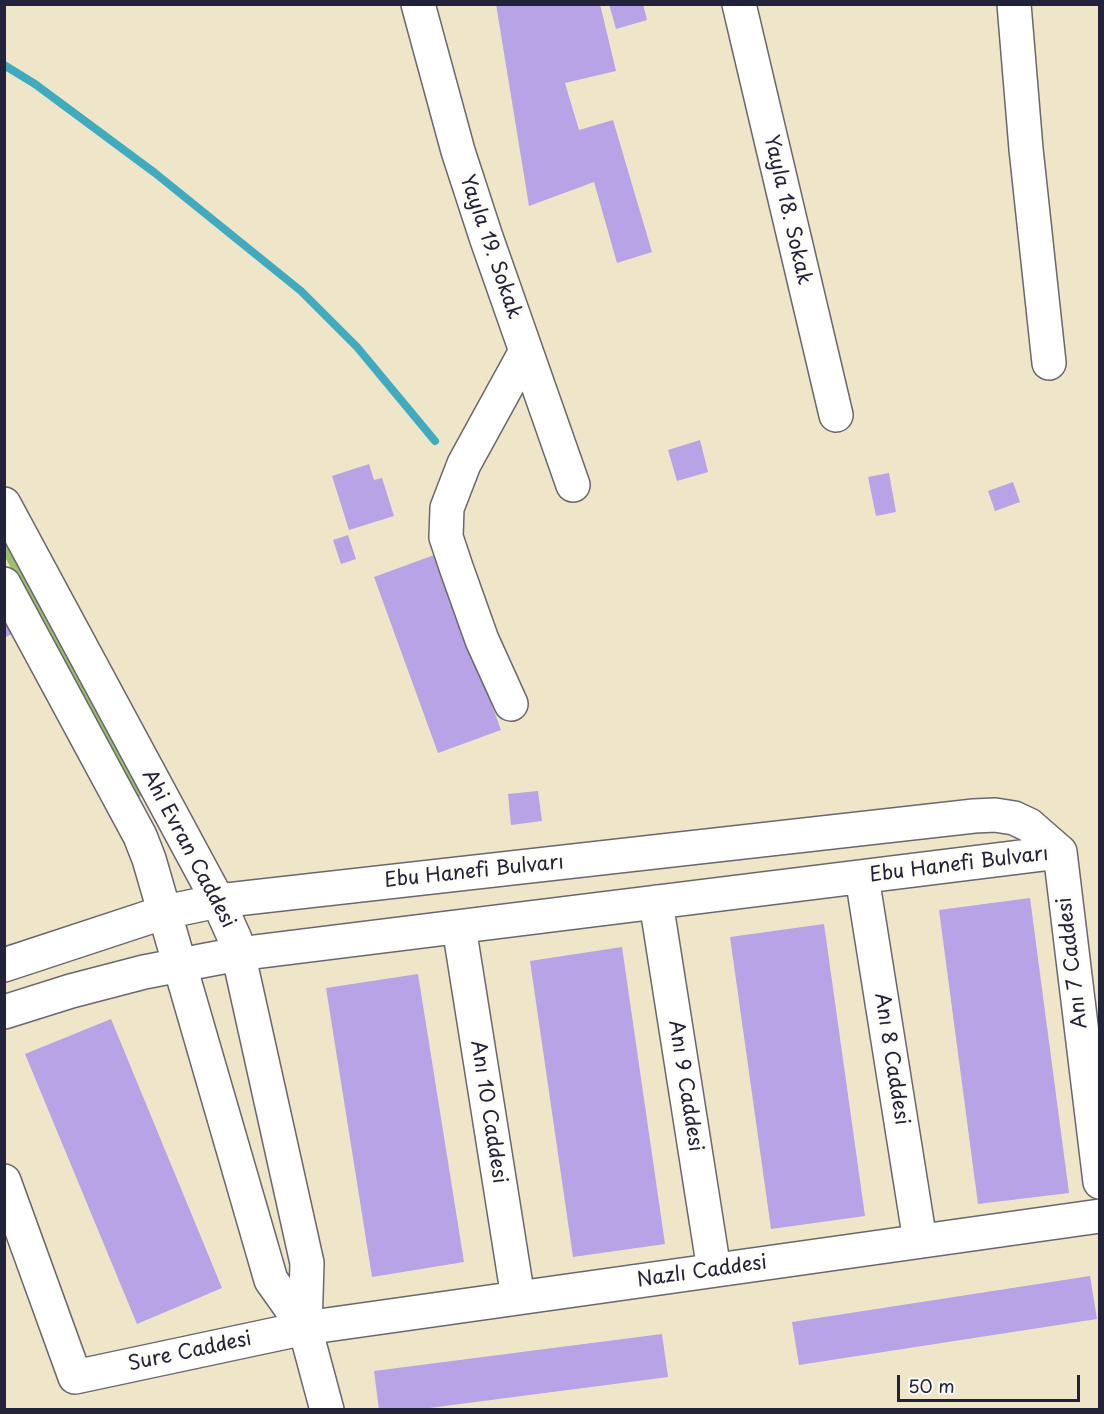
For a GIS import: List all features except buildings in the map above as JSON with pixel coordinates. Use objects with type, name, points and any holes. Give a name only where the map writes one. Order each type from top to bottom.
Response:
[{"type":"street","name":"Yayla 19. Sokak","points":[[418,4],[458,151],[573,485]]},
{"type":"street","name":"Yayla 18. Sokak","points":[[739,4],[836,415]]},
{"type":"street","points":[[1014,4],[1026,149],[1049,363]]},
{"type":"street","points":[[511,704],[482,640],[446,537],[447,508],[464,464],[526,351]]},
{"type":"street","name":"Ahi Evran Caddesi","points":[[4,504],[228,920],[238,954],[308,1263],[305,1328],[327,1410]]},
{"type":"street","name":"Ahi Evran Caddesi","points":[[4,584],[140,836],[155,877],[271,1280],[305,1328]]},
{"type":"street","name":"Ebu Hanefi Bulvarı","points":[[4,965],[165,912],[218,901],[974,816],[995,815],[1014,818],[1029,825],[1059,852]]},
{"type":"street","name":"Ebu Hanefi Bulvarı","points":[[4,1012],[70,991],[144,972],[238,954],[1059,852]]},
{"type":"street","name":"Anı 7 Caddesi","points":[[1059,852],[1100,1182]]},
{"type":"street","name":"Anı 8 Caddesi","points":[[862,877],[920,1241]]},
{"type":"street","name":"Anı 9 Caddesi","points":[[656,902],[714,1270]]},
{"type":"street","name":"Anı 10 Caddesi","points":[[459,927],[518,1298]]},
{"type":"street","name":"Sure Caddesi","points":[[4,1181],[75,1377],[305,1328]]},
{"type":"street","name":"Nazlı Caddesi","points":[[305,1328],[1100,1216]]},
{"type":"green space","points":[[4,531],[145,794],[135,799],[5,557]]},
{"type":"waterway","points":[[4,65],[35,84],[155,173],[301,291],[357,347],[435,441]]}]
